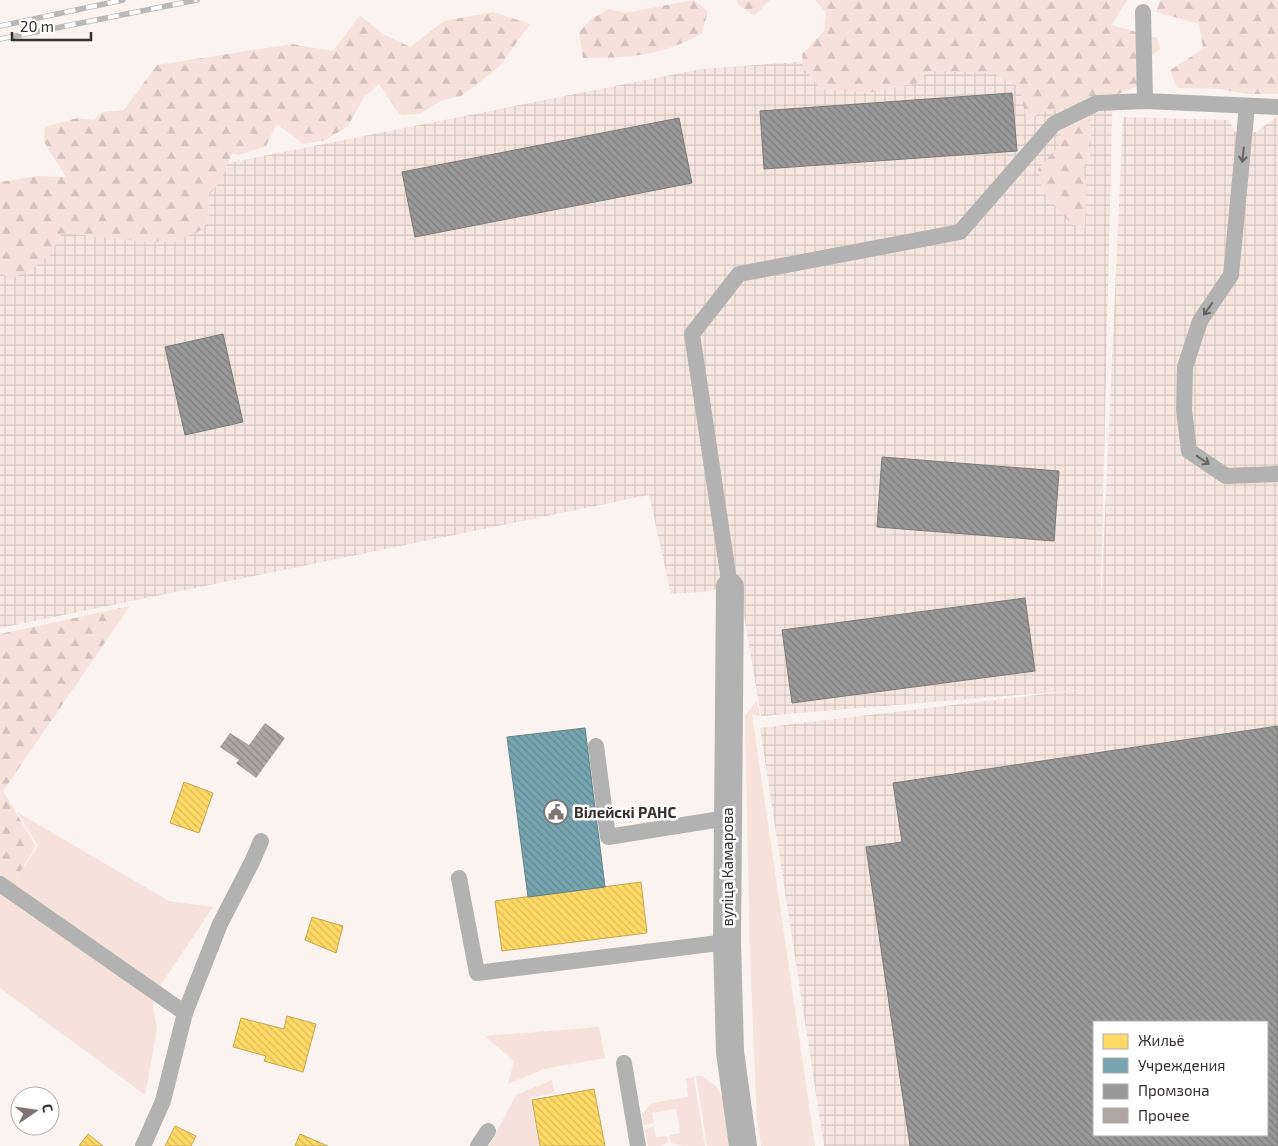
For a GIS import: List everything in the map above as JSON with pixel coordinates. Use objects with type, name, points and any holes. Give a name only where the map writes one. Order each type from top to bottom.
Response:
[{"type":"street","name":"вуліца Камарова","points":[[730,587],[727,942],[730,1052],[743,1146]]},
{"type":"lane","points":[[1143,12],[1145,101]]},
{"type":"lane","points":[[730,587],[692,334],[739,274],[960,232],[1054,124],[1097,103],[1145,101],[1278,107]]},
{"type":"lane","points":[[1247,106],[1231,276],[1200,320],[1185,367],[1184,410],[1189,450],[1226,476],[1278,474]]},
{"type":"lane","points":[[596,746],[608,837],[728,818]]},
{"type":"lane","points":[[143,1146],[163,1100],[185,1013],[220,924],[252,862],[260,842]]},
{"type":"lane","points":[[459,878],[477,973],[727,942]]},
{"type":"lane","points":[[0,884],[185,1013]]},
{"type":"lane","points":[[624,1063],[638,1146]]},
{"type":"lane","points":[[478,1146],[488,1130]]},
{"type":"shaded area","points":[[1114,39],[1100,625],[1123,117],[1229,120],[1235,132],[1256,132],[1278,116],[1278,1146],[824,1146],[760,728],[1079,690],[761,716],[739,585],[703,592],[671,594],[649,495],[0,628],[0,191],[102,188],[701,69]]},
{"type":"green space","points":[[693,0],[708,11],[702,33],[688,41],[674,47],[645,54],[583,58],[579,32],[591,19],[609,9],[625,13]]},
{"type":"green space","points":[[737,0],[770,0],[754,16],[739,5]]},
{"type":"green space","points":[[815,0],[1127,0],[1112,25],[1157,38],[1160,49],[1144,62],[1141,85],[1087,107],[1091,128],[1090,155],[1083,169],[1087,186],[1085,227],[1072,225],[1043,192],[1038,169],[1059,146],[1066,108],[1043,112],[1027,120],[1019,87],[993,73],[928,71],[918,83],[866,93],[821,89],[803,68],[802,54],[824,31],[826,12]]},
{"type":"green space","points":[[1160,0],[1278,0],[1278,94],[1247,94],[1220,89],[1177,88],[1170,70],[1203,49],[1199,24],[1156,12]]},
{"type":"green space","points":[[493,12],[530,24],[499,67],[461,96],[443,100],[419,114],[400,115],[379,84],[364,97],[348,126],[326,140],[303,144],[277,124],[266,146],[239,155],[232,154],[221,180],[209,195],[210,213],[204,229],[177,241],[147,242],[62,233],[50,255],[31,270],[9,279],[0,272],[0,182],[37,176],[66,177],[44,142],[45,127],[77,118],[94,120],[102,112],[124,110],[157,65],[292,44],[333,51],[360,15],[383,34],[410,47],[444,21]]},
{"type":"green space","points":[[130,606],[3,791],[36,846],[16,879],[0,866],[0,634]]},
{"type":"green space","points":[[757,701],[760,716],[752,714],[815,1146],[761,1146],[757,1120],[750,958],[745,716]]},
{"type":"green space","points":[[17,812],[169,901],[213,907],[158,989],[153,1006],[157,1029],[145,1095],[0,988],[0,866],[16,879],[38,846]]},
{"type":"green space","points":[[599,1027],[605,1058],[544,1069],[508,1084],[514,1061],[485,1036]]},
{"type":"green space","points":[[696,1076],[702,1076],[716,1086],[723,1098],[730,1146],[707,1146]]},
{"type":"green space","points":[[694,1077],[705,1146],[683,1146],[671,1143],[669,1135],[680,1133],[676,1109],[652,1113],[654,1123],[644,1125],[642,1114],[652,1103],[688,1097],[686,1079]]},
{"type":"green space","points":[[552,1080],[554,1093],[530,1098],[539,1146],[489,1146],[516,1095]]},
{"type":"green space","points":[[644,1126],[645,1129],[654,1127],[656,1137],[667,1136],[668,1143],[660,1146],[648,1146]]},
{"type":"building: Жильё","points":[[184,782],[213,793],[199,833],[170,823]]},
{"type":"building: Жильё","points":[[641,882],[647,933],[502,951],[495,901]]},
{"type":"building: Жильё","points":[[312,917],[343,926],[336,953],[305,940]]},
{"type":"building: Жильё","points":[[287,1016],[316,1024],[303,1072],[264,1061],[266,1056],[233,1047],[241,1018],[284,1029]]},
{"type":"building: Жильё","points":[[594,1089],[605,1146],[540,1146],[532,1100]]},
{"type":"building: Жильё","points":[[175,1126],[196,1136],[191,1146],[165,1146]]},
{"type":"building: Жильё","points":[[88,1134],[103,1146],[79,1146]]},
{"type":"building: Жильё","points":[[300,1134],[328,1146],[295,1146]]},
{"type":"building: Учреждения","name":"Вілейскі РАНС","points":[[585,728],[605,887],[528,897],[507,737]]},
{"type":"building: Промзона","points":[[1012,93],[1017,151],[764,169],[760,111]]},
{"type":"building: Промзона","points":[[679,118],[692,183],[415,237],[402,172]]},
{"type":"building: Промзона","points":[[223,334],[243,422],[185,435],[165,347]]},
{"type":"building: Промзона","points":[[882,457],[1059,471],[1054,541],[877,527]]},
{"type":"building: Промзона","points":[[1025,598],[1035,671],[792,703],[782,630]]},
{"type":"building: Промзона","points":[[1278,726],[1278,1146],[910,1146],[866,847],[902,842],[893,783]]},
{"type":"building: Прочее","points":[[265,723],[285,738],[256,778],[236,763],[239,760],[220,747],[230,733],[249,745]]},
{"type":"railway","points":[[0,26],[123,0]]},
{"type":"railway","points":[[0,39],[197,0]]},
{"type":"place","name":"Вілейскі РАНС","points":[[556,812]]}]
